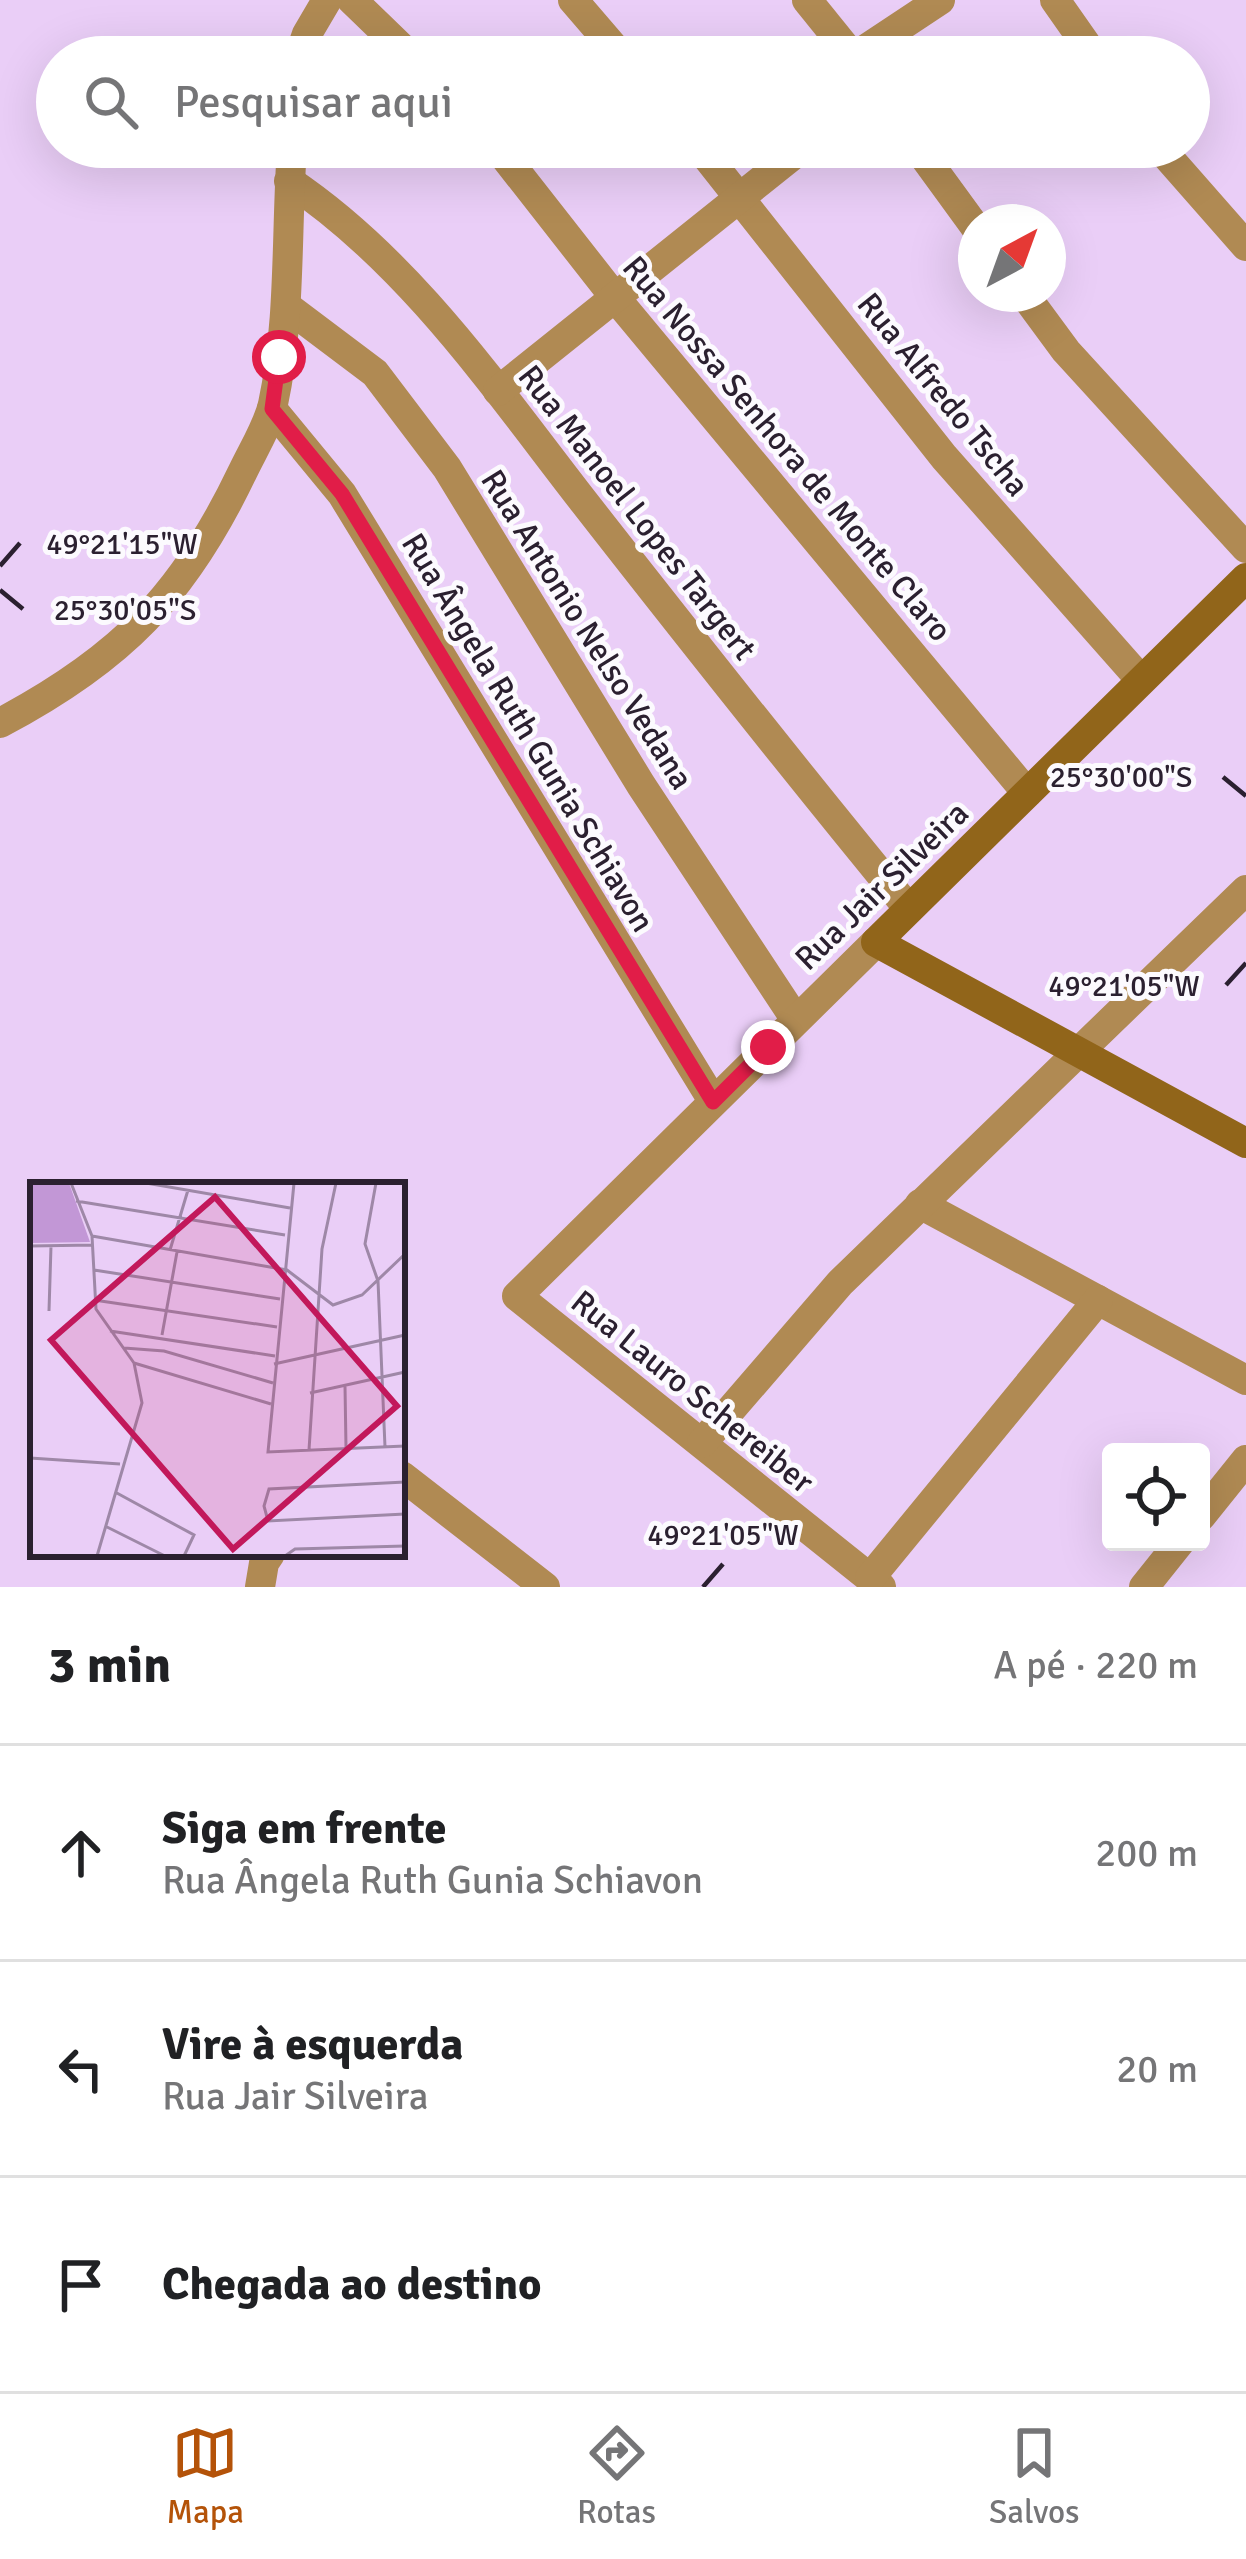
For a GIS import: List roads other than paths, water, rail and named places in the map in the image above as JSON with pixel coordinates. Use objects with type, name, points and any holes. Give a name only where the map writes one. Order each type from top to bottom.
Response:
[{"type":"street","points":[[306,36],[327,0]]},
{"type":"street","points":[[352,0],[389,36]]},
{"type":"street","points":[[573,0],[604,36]]},
{"type":"street","points":[[807,0],[837,36]]},
{"type":"street","points":[[886,36],[940,0]]},
{"type":"street","points":[[1055,0],[1080,36]]},
{"type":"street","points":[[0,723],[62,691],[154,613],[221,518],[272,409],[286,305],[291,168]]},
{"type":"street","name":"Rua Nossa Senhora de Monte Claro","points":[[513,168],[613,295],[1027,793]]},
{"type":"street","name":"Rua Alfredo Tscha","points":[[717,168],[944,457],[1142,680]]},
{"type":"street","points":[[497,391],[778,168]]},
{"type":"street","points":[[932,168],[959,204]]},
{"type":"street","points":[[1177,168],[1246,246]]},
{"type":"street","name":"Rua Manoel Lopes Targert","points":[[290,181],[352,226],[391,266],[497,391],[909,909]]},
{"type":"street","name":"Rua Antonio Nelso Vedana","points":[[286,305],[375,373],[447,467],[641,785],[796,1020]]},
{"type":"street","points":[[1037,312],[1066,351],[1246,548]]},
{"type":"street","name":"Rua Ângela Ruth Gunia Schiavon","points":[[272,409],[342,494],[713,1102]]},
{"type":"street","name":"Rua Jair Silveira","points":[[517,1296],[1246,578]]},
{"type":"street","points":[[702,1444],[825,1299],[1246,890]]},
{"type":"street","points":[[876,942],[1246,1143]]},
{"type":"street","points":[[920,1204],[1246,1380]]},
{"type":"street","name":"Rua Lauro Schereiber","points":[[517,1296],[875,1582]]},
{"type":"street","points":[[875,1582],[1098,1300]]},
{"type":"street","points":[[1210,1505],[1246,1460]]},
{"type":"street","points":[[405,1478],[545,1587]]},
{"type":"street","points":[[1144,1587],[1173,1551]]},
{"type":"street","points":[[260,1587],[268,1557]]}]
